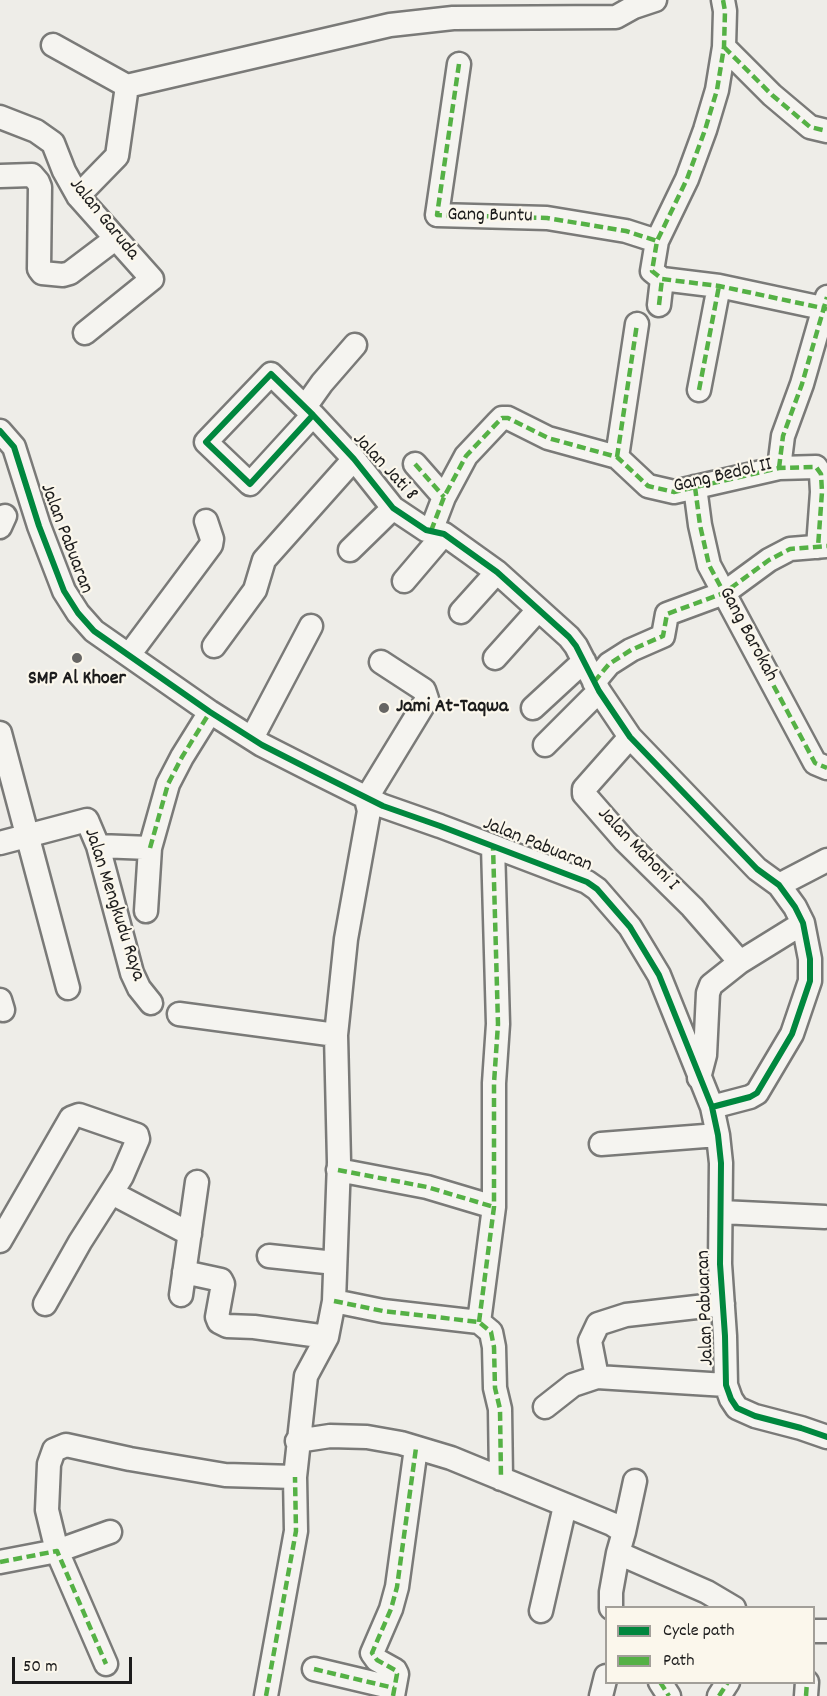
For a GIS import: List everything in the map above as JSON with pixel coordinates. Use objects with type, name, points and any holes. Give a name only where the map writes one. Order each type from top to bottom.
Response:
[{"type":"street","points":[[53,45],[127,86],[390,25],[453,18],[494,9],[616,17],[638,5],[656,0]]},
{"type":"street","points":[[723,0],[724,47],[717,90],[687,179],[657,241],[652,271],[662,279],[718,285],[825,305]]},
{"type":"street","points":[[724,47],[772,96],[810,127],[827,131]]},
{"type":"street","name":"Gang Buntu","points":[[459,64],[437,215],[547,218],[626,231],[657,241]]},
{"type":"street","points":[[78,196],[117,156],[127,86]]},
{"type":"street","name":"Jalan Garuda","points":[[0,117],[36,131],[53,143],[64,171],[78,196],[152,281],[85,333]]},
{"type":"street","points":[[0,176],[32,175],[38,182],[39,269],[42,273],[63,275],[70,273],[115,239]]},
{"type":"street","points":[[659,305],[662,279]]},
{"type":"street","points":[[699,390],[718,285]]},
{"type":"street","name":"Gang Bedol II","points":[[404,581],[437,532],[444,497],[466,456],[502,418],[508,418],[548,438],[616,457],[648,486],[674,492],[779,468],[783,436],[802,384],[825,305]]},
{"type":"street","points":[[616,457],[637,324]]},
{"type":"street","points":[[309,411],[322,383],[355,345]]},
{"type":"street","name":"Jalan Jati 8","points":[[309,411],[250,484],[207,443],[270,374],[309,411],[354,459],[393,508],[437,532],[497,572],[569,637],[596,686],[630,737],[757,869],[779,885],[795,907],[803,923],[810,959],[810,981],[792,1034],[757,1093],[712,1107]]},
{"type":"street","name":"Jalan Pabuaran","points":[[0,431],[14,447],[39,526],[64,591],[78,613],[94,631],[210,712],[252,738],[366,799],[587,882],[607,900],[630,927],[659,975],[712,1107],[718,1135],[721,1163],[720,1264],[726,1385],[731,1399],[737,1408],[755,1416],[827,1437]]},
{"type":"street","points":[[214,646],[255,590],[264,560],[354,459]]},
{"type":"street","points":[[415,464],[444,497]]},
{"type":"street","points":[[545,745],[596,686],[609,664],[631,650],[663,636],[667,614],[724,593],[769,560],[790,549],[822,546],[821,474],[813,465],[779,468]]},
{"type":"street","name":"Gang Barokah","points":[[695,487],[700,525],[710,565],[815,763],[827,768]]},
{"type":"street","points":[[350,549],[393,508]]},
{"type":"street","points":[[129,655],[211,545],[212,539],[206,521]]},
{"type":"street","points":[[460,612],[497,572]]},
{"type":"street","points":[[495,658],[538,610]]},
{"type":"street","points":[[252,738],[311,626]]},
{"type":"street","points":[[534,708],[584,661]]},
{"type":"street","points":[[266,1696],[296,1531],[297,1441],[306,1376],[327,1337],[334,1301],[338,1170],[336,1035],[346,939],[369,811],[366,799],[427,699],[424,690],[381,662]]},
{"type":"street","points":[[146,911],[150,848],[168,784],[210,712]]},
{"type":"street","points":[[0,733],[68,988]]},
{"type":"street","name":"Jalan Mahoni I","points":[[630,737],[584,789],[584,794],[625,841],[692,907],[740,962]]},
{"type":"street","name":"Jalan Mengkudu Raya","points":[[0,843],[87,820],[99,846],[132,973],[139,988],[151,1003]]},
{"type":"street","points":[[99,846],[150,848]]},
{"type":"street","points":[[479,1322],[494,1208],[494,1083],[498,1024],[493,846]]},
{"type":"street","points":[[779,885],[827,861]]},
{"type":"street","points":[[699,1078],[705,1055],[711,985],[740,962],[803,923]]},
{"type":"street","points":[[179,1014],[336,1035]]},
{"type":"street","points":[[0,1240],[71,1118],[79,1114],[136,1135],[138,1138],[131,1157],[45,1304]]},
{"type":"street","points":[[601,1144],[718,1135]]},
{"type":"street","points":[[338,1170],[427,1187],[494,1208]]},
{"type":"street","points":[[181,1295],[197,1182]]},
{"type":"street","points":[[112,1192],[190,1234]]},
{"type":"street","points":[[721,1212],[825,1217]]},
{"type":"street","points":[[269,1256],[335,1263]]},
{"type":"street","points":[[184,1272],[222,1280],[217,1317],[219,1322],[227,1326],[254,1327],[327,1337]]},
{"type":"street","points":[[334,1301],[383,1311],[479,1322],[491,1332],[494,1347],[495,1388],[500,1409],[501,1479]]},
{"type":"street","points":[[597,1377],[590,1341],[598,1324],[626,1315],[723,1304]]},
{"type":"street","points":[[545,1407],[573,1385],[597,1377],[726,1385]]},
{"type":"street","points":[[297,1441],[330,1436],[367,1437],[451,1458],[593,1516],[621,1543],[730,1606]]},
{"type":"street","points":[[106,1664],[57,1551],[47,1510],[49,1464],[54,1450],[66,1445],[130,1460],[225,1475],[295,1477]]},
{"type":"street","points":[[314,1670],[393,1692],[397,1674],[395,1670],[377,1660],[372,1653],[398,1587],[416,1448]]},
{"type":"street","points":[[612,1606],[611,1592],[635,1481]]},
{"type":"street","points":[[541,1611],[565,1506]]},
{"type":"street","points":[[0,1562],[57,1551],[110,1532]]},
{"type":"street","points":[[601,1696],[605,1680]]},
{"type":"street","points":[[718,1696],[727,1684]]},
{"type":"marked path","points":[[723,0],[724,47],[717,90],[687,179],[657,241],[652,271],[662,279],[719,286],[827,309]]},
{"type":"marked path","points":[[724,47],[772,95],[810,127],[827,131]]},
{"type":"marked path","points":[[459,64],[437,215],[547,218],[626,231],[657,241]]},
{"type":"marked path","points":[[659,305],[662,279]]},
{"type":"marked path","points":[[699,390],[719,286]]},
{"type":"marked path","points":[[779,468],[783,436],[802,384],[827,297]]},
{"type":"marked path","points":[[617,457],[637,324]]},
{"type":"marked path","points":[[431,531],[444,497],[466,456],[502,418],[508,418],[548,438],[617,457],[648,486],[674,492],[779,468],[816,467],[821,474],[822,492],[818,547]]},
{"type":"marked path","points":[[415,464],[444,497]]},
{"type":"marked path","points":[[695,487],[709,565],[815,763],[827,768]]},
{"type":"marked path","points":[[594,682],[609,664],[631,650],[663,636],[667,614],[724,593],[769,560],[790,549],[827,546]]},
{"type":"marked path","points":[[150,848],[168,784],[210,712]]},
{"type":"marked path","points":[[479,1322],[494,1207],[494,1083],[498,1024],[493,846]]},
{"type":"marked path","points":[[338,1170],[427,1187],[494,1207]]},
{"type":"marked path","points":[[334,1301],[383,1311],[479,1322],[491,1332],[494,1347],[495,1388],[500,1409],[501,1479]]},
{"type":"marked path","points":[[393,1696],[397,1674],[395,1670],[377,1660],[372,1653],[391,1609],[397,1587],[416,1448]]},
{"type":"marked path","points":[[266,1696],[296,1531],[295,1477]]},
{"type":"marked path","points":[[0,1562],[57,1551],[106,1664]]},
{"type":"marked path","points":[[314,1669],[394,1688]]},
{"type":"marked path","points":[[661,1684],[669,1696]]},
{"type":"marked path","points":[[719,1696],[727,1684]]},
{"type":"marked path","points":[[806,1696],[807,1684]]},
{"type":"cycle path","points":[[313,415],[250,484],[206,442],[271,374],[313,415],[354,459],[393,508],[426,530],[444,534],[497,572],[569,637],[599,691],[630,737],[757,869],[779,885],[795,907],[803,923],[810,959],[810,981],[792,1034],[757,1093],[712,1107]]},
{"type":"cycle path","points":[[0,431],[14,447],[39,526],[64,591],[78,613],[94,631],[210,712],[262,745],[383,806],[587,882],[597,889],[630,927],[659,975],[712,1107],[718,1135],[721,1163],[720,1264],[726,1385],[731,1399],[737,1408],[755,1416],[827,1437]]},
{"type":"place","name":"SMP Al Khoer","points":[[77,658]]},
{"type":"place","name":"Jami At-Taqwa","points":[[384,708]]}]
